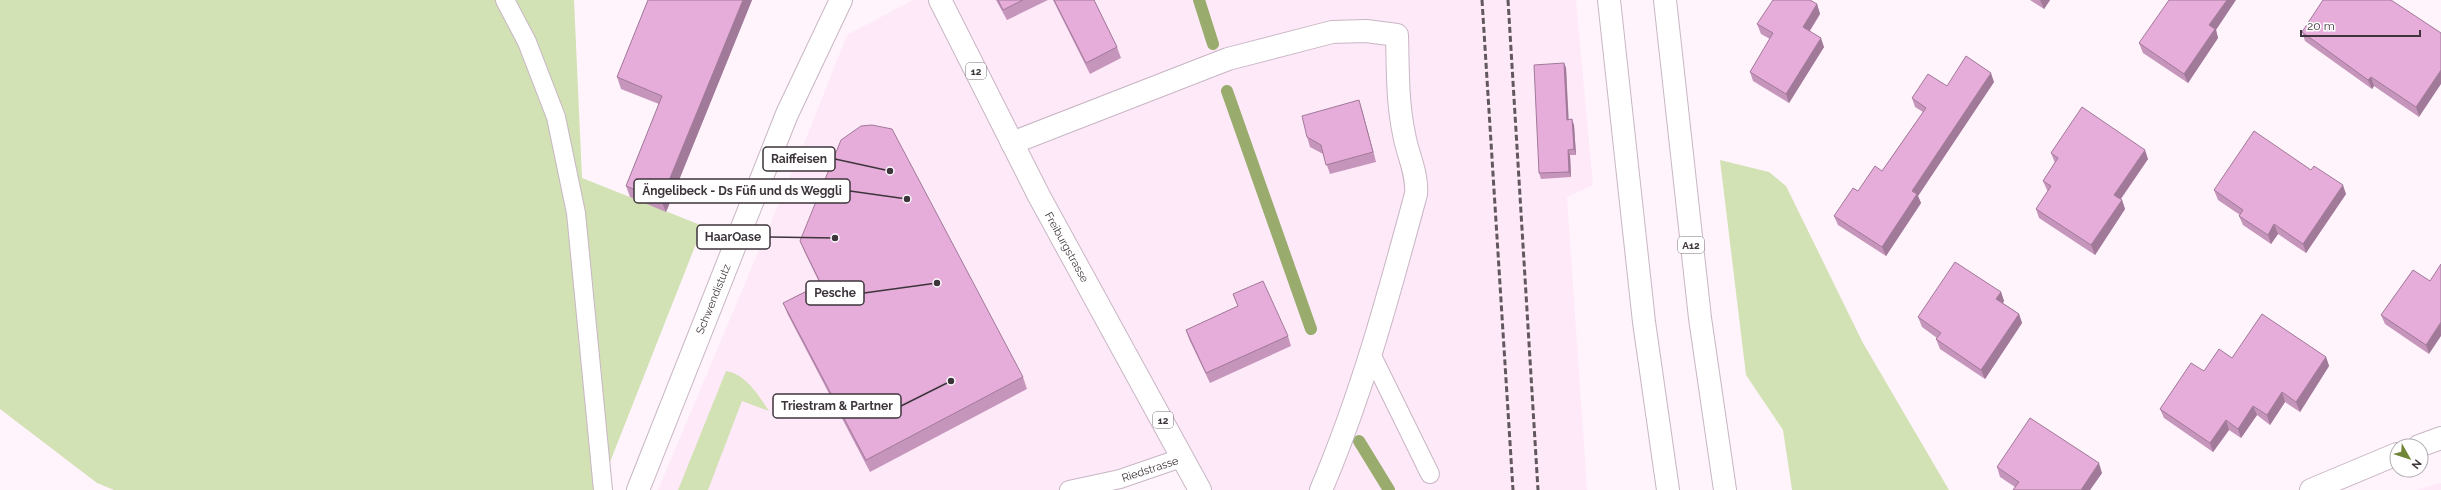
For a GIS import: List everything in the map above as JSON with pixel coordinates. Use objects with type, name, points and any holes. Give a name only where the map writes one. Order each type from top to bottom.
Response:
[{"type":"main road","name":"Schwendistutz","points":[[638,490],[788,114],[841,0]]},
{"type":"main road","name":"Freiburgstrasse","points":[[940,0],[1039,196],[1184,457],[1200,490]]},
{"type":"main road","points":[[1609,0],[1642,299],[1668,490]]},
{"type":"main road","name":"A12","points":[[1665,0],[1694,265],[1725,490]]},
{"type":"main road","points":[[1012,143],[1236,57],[1332,32],[1366,31],[1397,35],[1399,96],[1404,134],[1417,184],[1416,194],[1371,354],[1339,448],[1321,490]]},
{"type":"main road","points":[[2429,442],[2441,438]]},
{"type":"main road","points":[[2311,490],[2389,457]]},
{"type":"lane","points":[[505,0],[527,42],[556,117],[576,213],[603,490]]},
{"type":"lane","points":[[1371,354],[1430,474]]},
{"type":"lane","name":"Riedstrasse","points":[[1069,490],[1120,479],[1184,457]]},
{"type":"shaded area","points":[[913,0],[1576,0],[1593,185],[1567,197],[1587,490],[1192,490],[1184,458],[1093,490],[658,490],[805,141],[847,35]]},
{"type":"shaded area","points":[[2441,483],[2441,490],[2415,490]]},
{"type":"green space","points":[[0,0],[574,0],[582,178],[703,226],[599,490],[114,490],[97,483],[0,409]]},
{"type":"green space","points":[[1720,160],[1769,172],[1786,186],[1863,343],[1949,490],[1792,490],[1783,430],[1746,375]]},
{"type":"green space","points":[[726,371],[740,376],[746,381],[769,411],[742,401],[708,490],[678,490]]},
{"type":"building","points":[[648,0],[743,0],[661,200],[626,186],[662,96],[617,77]]},
{"type":"building","points":[[998,0],[1023,0],[1003,10]]},
{"type":"building","points":[[1054,0],[1094,0],[1117,47],[1086,63]]},
{"type":"building","points":[[1773,0],[1810,0],[1817,4],[1803,27],[1821,38],[1786,94],[1750,72],[1773,33],[1757,24]]},
{"type":"building","points":[[2169,0],[2227,0],[2209,25],[2215,29],[2184,74],[2139,43]]},
{"type":"building","points":[[2323,0],[2391,0],[2441,33],[2441,70],[2416,107],[2371,77],[2368,80],[2302,32]]},
{"type":"building","points":[[1966,56],[1991,73],[1912,191],[1917,194],[1882,247],[1834,216],[1853,188],[1858,191],[1875,166],[1882,171],[1926,108],[1912,98],[1928,74],[1947,86]]},
{"type":"building","points":[[1564,63],[1567,120],[1572,119],[1574,149],[1568,150],[1569,172],[1539,173],[1534,65]]},
{"type":"building","points":[[1359,100],[1373,152],[1326,165],[1321,145],[1307,137],[1302,116]]},
{"type":"building","points":[[2082,107],[2145,150],[2114,195],[2122,200],[2091,245],[2036,209],[2051,186],[2043,181],[2058,158],[2051,153]]},
{"type":"building","points":[[872,125],[892,129],[1023,377],[866,460],[783,303],[821,284],[800,241],[841,140],[861,126]]},
{"type":"building","points":[[2254,131],[2311,170],[2314,166],[2343,185],[2303,244],[2274,224],[2268,235],[2239,216],[2243,210],[2214,190]]},
{"type":"building","points":[[1955,262],[2001,292],[1996,299],[2019,314],[1981,370],[1936,339],[1941,333],[1918,317]]},
{"type":"building","points":[[2441,264],[2441,322],[2426,345],[2381,315],[2413,270],[2430,281]]},
{"type":"building","points":[[1263,281],[1288,336],[1206,373],[1186,330],[1238,306],[1233,294]]},
{"type":"building","points":[[2262,314],[2326,357],[2296,402],[2282,392],[2267,415],[2253,406],[2238,429],[2226,420],[2210,443],[2160,409],[2191,363],[2204,371],[2219,349],[2232,358]]},
{"type":"building","points":[[2030,418],[2099,463],[2081,490],[2013,490],[2019,482],[1997,467]]},
{"type":"waterway","points":[[1199,0],[1213,44]]},
{"type":"waterway","points":[[1227,91],[1311,329]]},
{"type":"waterway","points":[[1359,441],[1389,490]]},
{"type":"railway","points":[[1482,0],[1513,490]]},
{"type":"railway","points":[[1508,0],[1538,490]]},
{"type":"place","name":"Raiffeisen","points":[[890,171]]},
{"type":"place","name":"Ängelibeck - Ds Füfi und ds Weggli","points":[[907,199]]},
{"type":"place","name":"HaarOase","points":[[835,238]]},
{"type":"place","name":"Pesche","points":[[937,283]]},
{"type":"place","name":"Triestram & Partner","points":[[951,381]]}]
